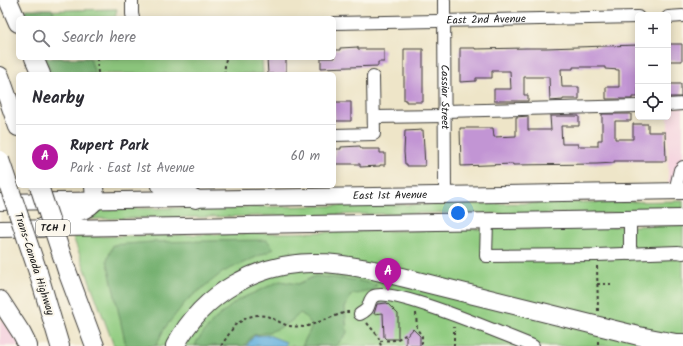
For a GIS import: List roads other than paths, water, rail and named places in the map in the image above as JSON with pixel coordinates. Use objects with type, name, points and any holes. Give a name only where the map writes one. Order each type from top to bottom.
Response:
[{"type":"highway","points":[[8,0],[16,18]]},
{"type":"highway","points":[[35,60],[40,72]]},
{"type":"highway","points":[[0,76],[16,121]]},
{"type":"highway","name":"Trans-Canada Highway","points":[[0,160],[38,272],[60,346]]},
{"type":"highway","name":"TCH 1","points":[[40,188],[67,271],[95,346]]},
{"type":"highway","points":[[170,188],[196,199]]},
{"type":"highway","points":[[41,228],[61,217],[82,212],[90,206],[94,193]]},
{"type":"highway","points":[[175,346],[197,314],[211,300],[227,288],[259,272],[289,264],[318,263],[346,265],[373,270],[639,336],[683,343]]},
{"type":"highway","points":[[0,300],[28,346]]},
{"type":"main road","name":"East 1st Avenue","points":[[0,202],[94,193],[196,199],[679,191]]},
{"type":"main road","points":[[0,229],[683,218]]},
{"type":"street","points":[[132,0],[133,16]]},
{"type":"street","name":"Cassiar Street","points":[[444,0],[445,195]]},
{"type":"street","points":[[671,17],[683,16]]},
{"type":"street","name":"East 2nd Avenue","points":[[336,23],[635,18]]},
{"type":"street","points":[[336,135],[374,134],[373,77]]},
{"type":"street","points":[[671,105],[683,104]]},
{"type":"street","points":[[374,116],[635,106]]},
{"type":"street","points":[[679,191],[680,170],[683,167],[683,163]]},
{"type":"street","points":[[487,220],[486,256],[683,253]]},
{"type":"street","points":[[630,220],[630,254]]},
{"type":"street","points":[[360,314],[367,308],[370,300],[376,295],[386,295],[416,302],[454,315],[533,346]]},
{"type":"water","points":[[268,335],[286,342],[285,346],[246,346],[254,336]]},
{"type":"place","name":"Rupert Park","points":[[388,291]]}]
